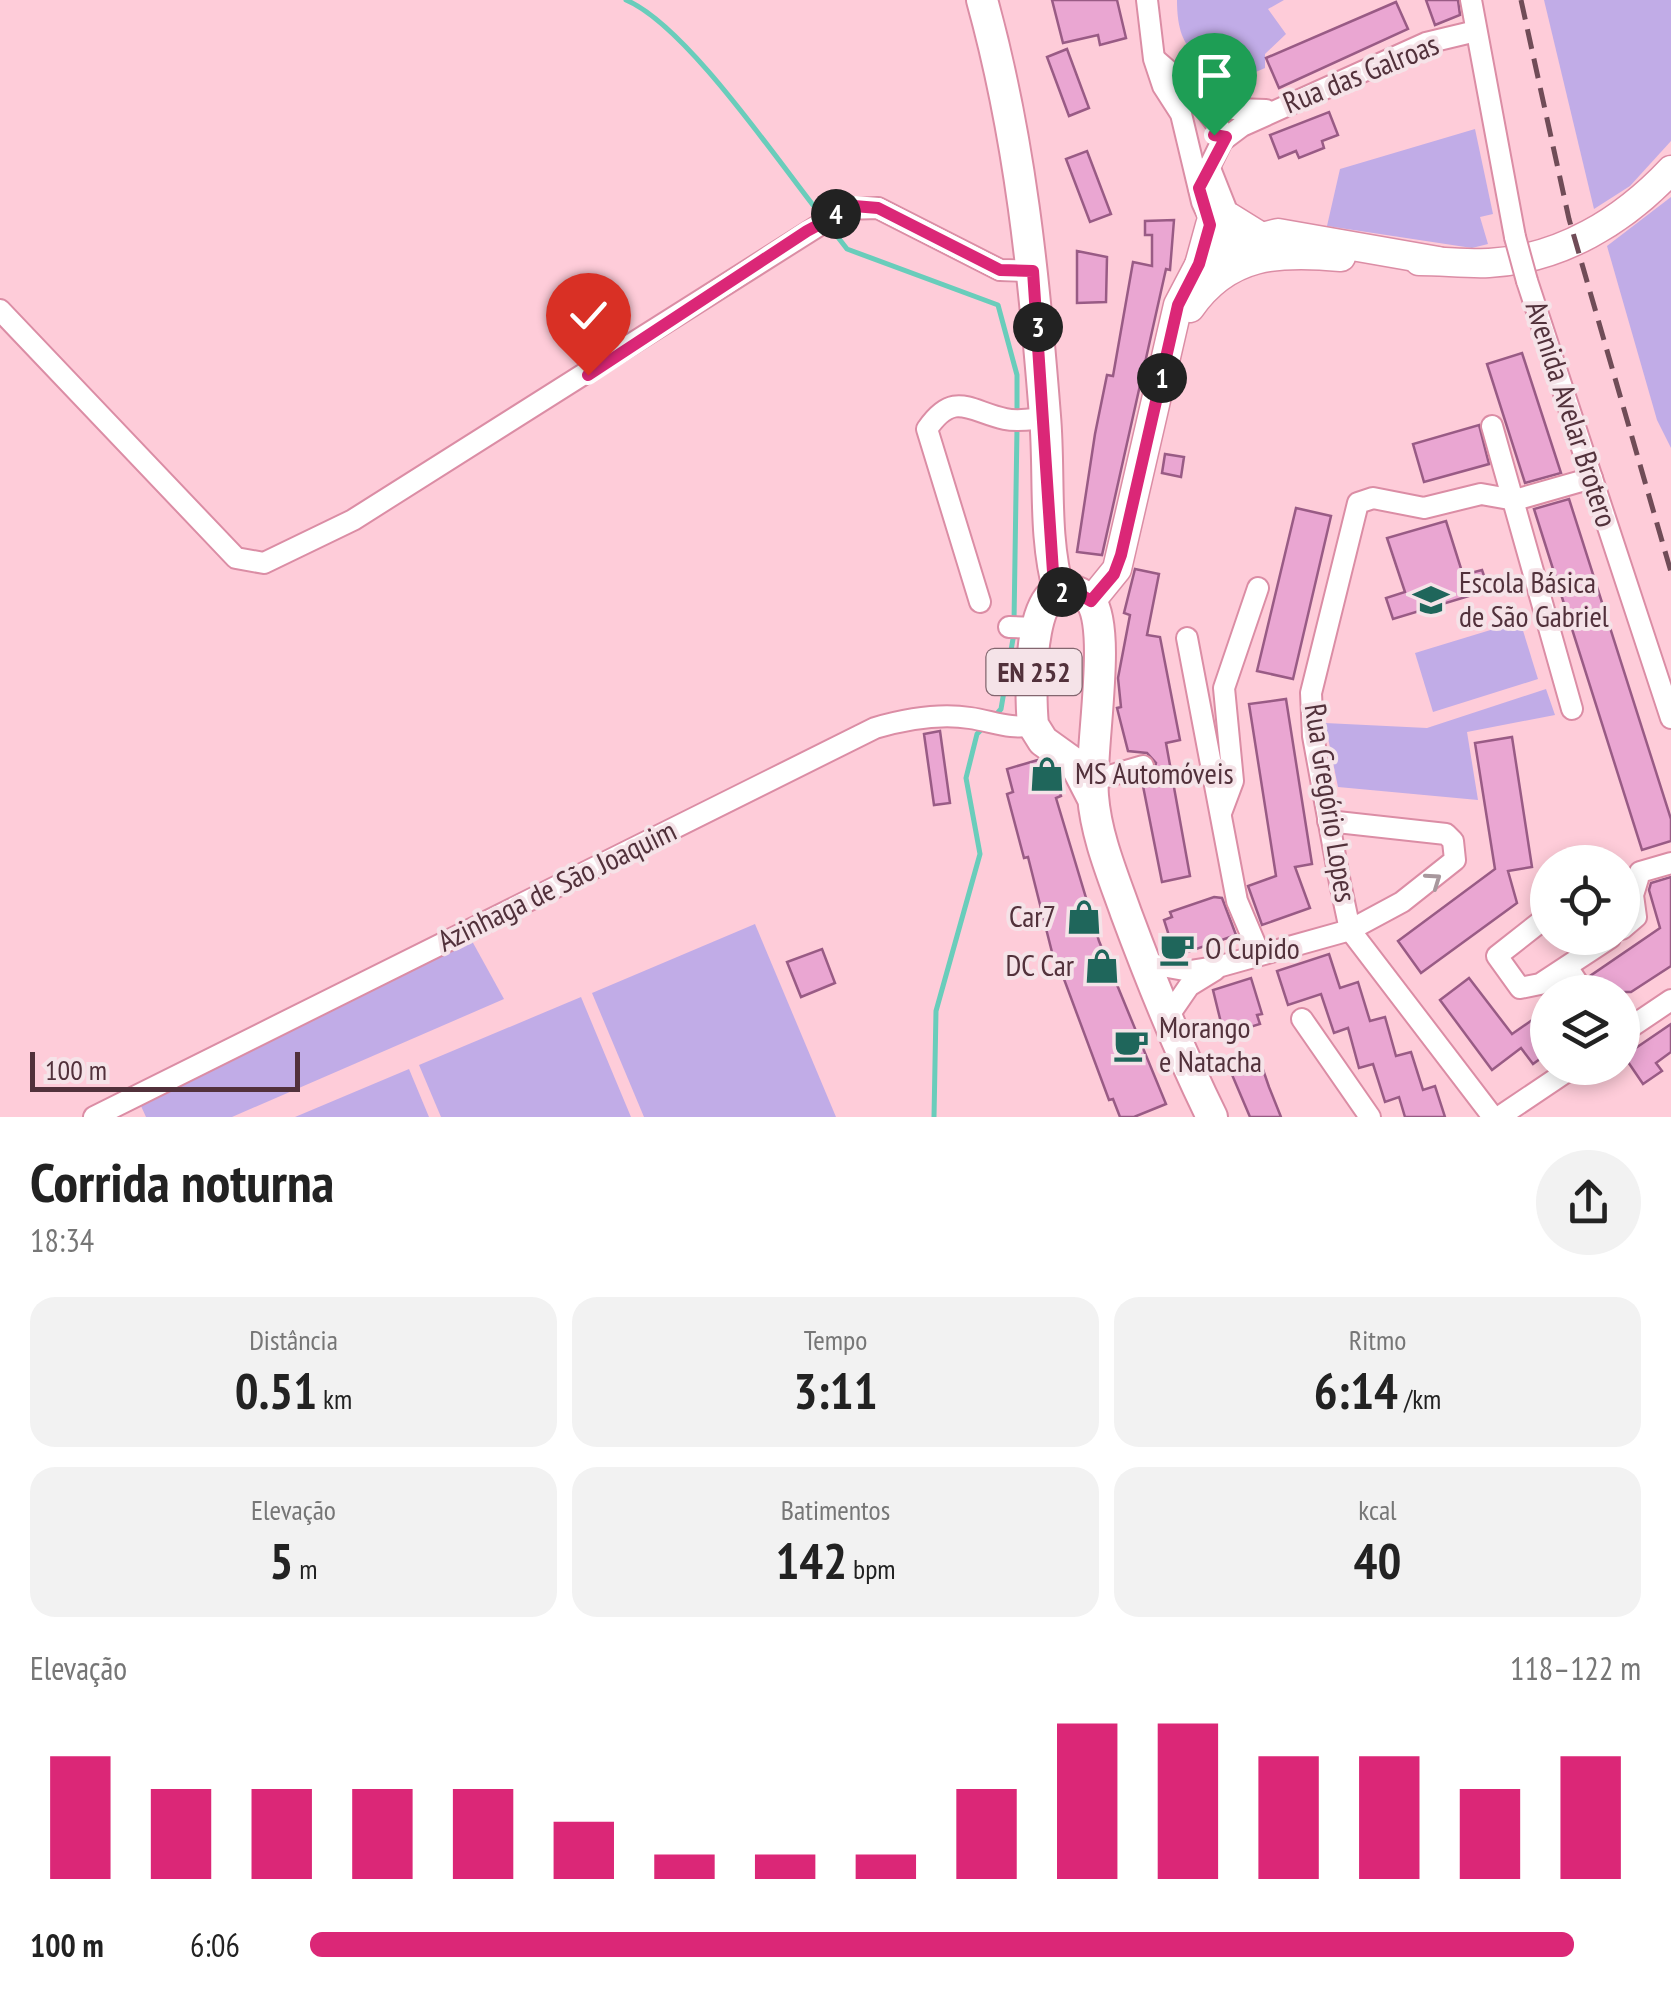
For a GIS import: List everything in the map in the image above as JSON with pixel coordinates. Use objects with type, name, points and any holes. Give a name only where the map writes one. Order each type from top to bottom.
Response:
[{"type":"main road","points":[[982,0],[1007,91],[1033,271],[1030,419],[1051,555],[1058,592],[1076,592],[1091,601],[1114,574],[1121,555],[1178,305],[1199,264],[1234,237],[1332,239],[1438,260],[1504,262],[1558,250],[1620,215],[1671,170]]},
{"type":"main road","points":[[1172,334],[1234,237]]},
{"type":"main road","name":"EN 252","points":[[1058,592],[1023,628],[1033,726],[1042,741],[1059,749],[1082,773],[1092,790]]},
{"type":"main road","name":"EN 252","points":[[1091,601],[1099,618],[1092,790],[1103,842],[1165,1020],[1212,1117]]},
{"type":"main road","name":"EN 252","points":[[1059,749],[1078,746],[1094,730]]},
{"type":"street","points":[[1147,0],[1154,59],[1163,86],[1180,114],[1199,188],[1234,237]]},
{"type":"street","name":"Avenida Avelar Brotero","points":[[1471,0],[1515,237],[1527,281],[1671,718]]},
{"type":"street","name":"Rua das Galroas","points":[[1226,137],[1276,108],[1431,41],[1476,31]]},
{"type":"street","points":[[1154,59],[1192,91],[1226,137]]},
{"type":"street","points":[[1192,91],[1234,109],[1276,108]]},
{"type":"street","points":[[1180,114],[1200,130],[1226,137]]},
{"type":"street","points":[[1199,188],[1226,137]]},
{"type":"street","points":[[1210,166],[1234,237]]},
{"type":"street","points":[[0,310],[236,558],[264,563],[370,510],[845,209],[878,208],[1000,270],[1033,271]]},
{"type":"street","points":[[980,602],[927,429],[939,412],[966,404],[1030,419]]},
{"type":"street","points":[[1492,426],[1572,709]]},
{"type":"street","name":"Rua Gregório Lopes","points":[[1350,930],[1313,736],[1311,693],[1353,511],[1358,503],[1372,498],[1424,508],[1481,494],[1515,500],[1592,478]]},
{"type":"street","points":[[1220,814],[1233,781],[1224,688],[1258,588]]},
{"type":"street","points":[[1187,638],[1237,901],[1260,953]]},
{"type":"street","name":"Azinhaga de São Joaquim","points":[[94,1117],[876,728],[921,717],[967,717],[1001,725],[1033,726]]},
{"type":"street","points":[[1092,790],[1143,766]]},
{"type":"street","points":[[1145,963],[1190,970],[1221,966],[1350,930],[1448,870],[1455,860],[1454,841],[1446,834],[1328,821]]},
{"type":"street","points":[[1640,872],[1671,863]]},
{"type":"street","points":[[1350,930],[1496,1117],[1546,1085]]},
{"type":"street","points":[[1530,930],[1497,956],[1520,988],[1540,984],[1585,955]]},
{"type":"street","points":[[1165,1020],[1189,986],[1221,966]]},
{"type":"street","points":[[1567,967],[1572,975]]},
{"type":"street","points":[[1640,1021],[1671,1000]]},
{"type":"street","points":[[1302,1019],[1370,1117]]},
{"type":"shaded area","points":[[1177,0],[1284,0],[1268,9],[1286,34],[1265,54],[1265,68],[1223,86],[1187,45],[1178,20]]},
{"type":"shaded area","points":[[1544,0],[1671,0],[1671,141],[1630,186],[1594,209]]},
{"type":"shaded area","points":[[1475,129],[1493,214],[1480,217],[1488,244],[1472,248],[1327,226],[1340,169]]},
{"type":"shaded area","points":[[1671,197],[1671,448],[1657,420],[1607,246]]},
{"type":"shaded area","points":[[1520,621],[1538,679],[1433,712],[1415,653]]},
{"type":"shaded area","points":[[1546,689],[1555,715],[1467,732],[1478,800],[1338,787],[1325,723],[1427,728]]},
{"type":"shaded area","points":[[755,924],[836,1117],[644,1117],[592,993]]},
{"type":"shaded area","points":[[472,941],[504,999],[232,1117],[146,1117],[141,1106]]},
{"type":"shaded area","points":[[581,997],[631,1117],[441,1117],[419,1065]]},
{"type":"shaded area","points":[[409,1069],[429,1117],[295,1117]]},
{"type":"building","points":[[1052,0],[1117,0],[1126,38],[1100,45],[1098,35],[1063,43]]},
{"type":"building","points":[[1426,0],[1458,0],[1460,15],[1435,25]]},
{"type":"building","points":[[1396,2],[1408,29],[1279,88],[1266,58]]},
{"type":"building","points":[[1067,49],[1089,108],[1069,116],[1047,57]]},
{"type":"building","points":[[1329,112],[1338,135],[1322,141],[1324,148],[1299,158],[1296,151],[1279,158],[1270,135]]},
{"type":"building","points":[[1087,151],[1111,214],[1090,222],[1066,159]]},
{"type":"building","points":[[1174,220],[1170,270],[1166,269],[1102,555],[1077,552],[1095,434],[1107,375],[1113,376],[1133,262],[1152,266],[1152,235],[1145,235],[1145,221]]},
{"type":"building","points":[[1077,251],[1107,257],[1106,302],[1077,303]]},
{"type":"building","points":[[1522,353],[1561,473],[1525,483],[1487,364]]},
{"type":"building","points":[[1479,425],[1489,464],[1424,482],[1413,444]]},
{"type":"building","points":[[1165,454],[1184,457],[1181,477],[1162,473]]},
{"type":"building","points":[[1569,499],[1671,819],[1671,841],[1642,850],[1534,509]]},
{"type":"building","points":[[1296,508],[1331,516],[1293,679],[1257,671]]},
{"type":"building","points":[[1446,521],[1463,575],[1482,570],[1489,590],[1393,619],[1386,598],[1405,592],[1387,538]]},
{"type":"building","points":[[1135,569],[1159,574],[1147,635],[1160,637],[1180,740],[1166,743],[1190,876],[1162,882],[1142,781],[1154,775],[1156,763],[1147,753],[1128,751],[1117,708],[1121,707],[1118,678],[1130,615],[1124,613]]},
{"type":"building","points":[[1286,699],[1312,864],[1295,867],[1310,908],[1262,925],[1248,886],[1276,876],[1249,704]]},
{"type":"building","points":[[940,731],[950,803],[934,805],[924,734]]},
{"type":"building","points":[[1512,737],[1530,867],[1508,871],[1517,903],[1421,973],[1398,941],[1495,869],[1475,743]]},
{"type":"building","points":[[1038,760],[1055,773],[1061,796],[1056,798],[1099,941],[1166,1104],[1134,1117],[1120,1117],[1113,1099],[1109,1100],[1061,971],[1057,972],[1028,857],[1024,858],[1007,794],[1013,792],[1007,769]]},
{"type":"building","points":[[1671,877],[1671,966],[1640,986],[1640,975],[1591,975],[1621,955],[1640,955],[1640,942],[1660,928],[1649,890],[1651,883]]},
{"type":"building","points":[[1214,897],[1222,898],[1236,935],[1185,953],[1179,936],[1170,939],[1164,920],[1172,917],[1170,912]]},
{"type":"building","points":[[822,949],[835,983],[801,997],[787,962]]},
{"type":"building","points":[[1329,954],[1340,988],[1358,982],[1370,1021],[1385,1017],[1396,1056],[1411,1052],[1423,1090],[1435,1086],[1445,1117],[1405,1117],[1399,1097],[1385,1102],[1373,1064],[1359,1068],[1348,1028],[1334,1033],[1321,994],[1288,1005],[1277,971]]},
{"type":"building","points":[[1251,978],[1262,1014],[1257,1015],[1260,1024],[1224,1035],[1213,990]]},
{"type":"building","points":[[1469,978],[1512,1034],[1530,1022],[1530,1060],[1521,1048],[1492,1070],[1440,1000]]},
{"type":"building","points":[[1671,1024],[1671,1052],[1656,1063],[1662,1071],[1643,1084],[1640,1080],[1640,1045]]},
{"type":"building","points":[[1259,1058],[1281,1117],[1250,1117],[1230,1070]]},
{"type":"waterway","points":[[626,0],[650,14],[703,65],[823,218]]},
{"type":"waterway","points":[[830,227],[847,249],[998,305],[1017,375],[1017,417]]},
{"type":"waterway","points":[[1014,622],[1017,428]]},
{"type":"waterway","points":[[993,718],[1001,709],[1014,633]]},
{"type":"waterway","points":[[934,1117],[936,1011],[980,854],[966,778],[977,734],[985,726]]},
{"type":"railway","points":[[1521,0],[1569,219],[1671,572]]},
{"type":"place","name":"Escola Básica de São Gabriel","points":[[1431,600]]},
{"type":"place","name":"MS Automóveis","points":[[1047,774]]},
{"type":"place","name":"Car7","points":[[1084,917]]},
{"type":"place","name":"O Cupido","points":[[1177,949]]},
{"type":"place","name":"DC Car","points":[[1102,966]]},
{"type":"place","name":"Morango e Natacha","points":[[1131,1045]]},
{"type":"route","points":[[588,375],[807,231],[854,206],[878,208],[1000,270],[1033,271],[1046,418],[1053,572],[1058,592],[1076,592],[1091,601],[1117,569],[1178,305],[1199,264],[1210,225],[1199,188],[1226,137],[1214,135]]}]
